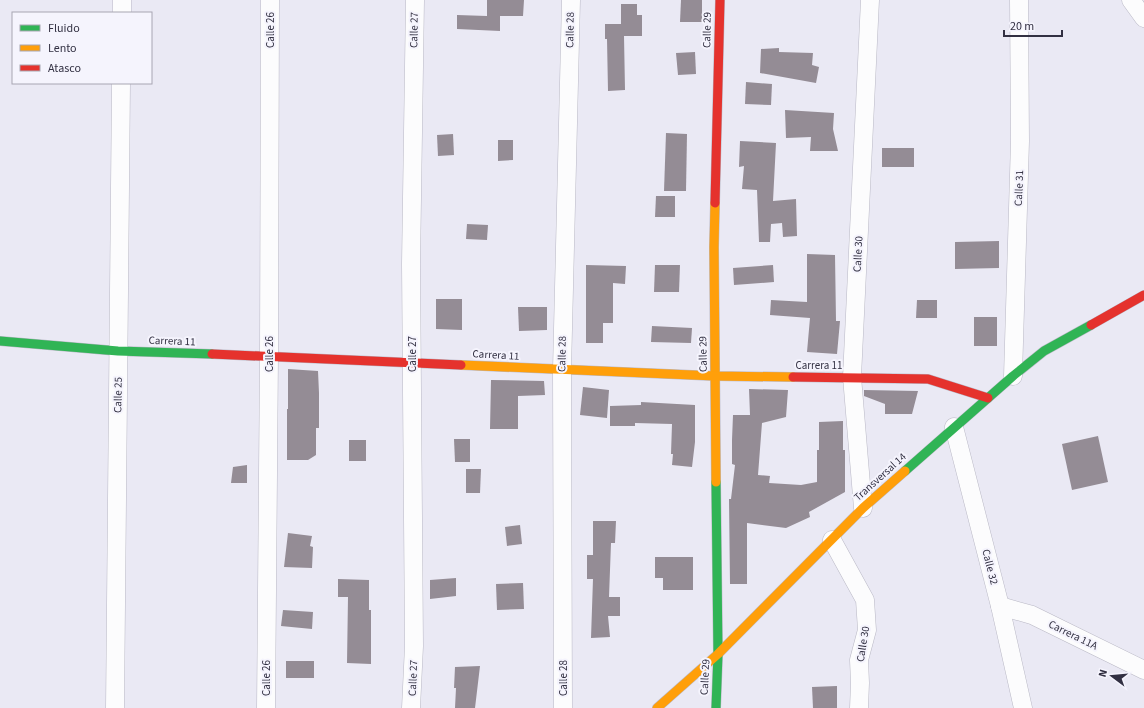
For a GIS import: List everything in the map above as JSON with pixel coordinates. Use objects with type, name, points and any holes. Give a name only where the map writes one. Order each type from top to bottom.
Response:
[{"type":"street","points":[[122,0],[122,12]]},
{"type":"street","name":"Calle 26","points":[[266,708],[270,0]]},
{"type":"street","name":"Calle 27","points":[[411,708],[414,646],[411,264],[415,0]]},
{"type":"street","name":"Calle 28","points":[[563,708],[562,370],[571,0]]},
{"type":"street","name":"Calle 29","points":[[716,708],[718,654],[714,247],[720,0]]},
{"type":"street","name":"Calle 30","points":[[863,508],[852,377],[870,0]]},
{"type":"street","name":"Calle 31","points":[[1013,376],[1020,141],[1018,0]]},
{"type":"street","points":[[1131,0],[1144,18]]},
{"type":"street","name":"Calle 25","points":[[115,708],[121,84]]},
{"type":"street","name":"Transversal 14","points":[[657,708],[718,654],[863,508],[1013,376],[1044,351],[1144,295]]},
{"type":"street","name":"Carrera 11","points":[[0,341],[118,351],[269,356],[562,370],[715,376],[928,379],[988,398]]},
{"type":"street","name":"Calle 32","points":[[954,428],[1000,606],[1023,708]]},
{"type":"street","name":"Calle 30","points":[[832,540],[866,600],[867,630],[859,660],[859,708]]},
{"type":"street","name":"Carrera 11A","points":[[1000,606],[1032,615],[1144,670]]},
{"type":"building","points":[[487,0],[524,0],[523,16],[500,16],[500,31],[457,29],[457,15],[487,16]]},
{"type":"building","points":[[681,0],[702,0],[702,22],[680,22]]},
{"type":"building","points":[[621,4],[637,4],[637,15],[642,15],[642,36],[624,36],[625,90],[608,91],[607,39],[605,39],[605,24],[621,24]]},
{"type":"building","points":[[779,48],[779,52],[813,53],[812,65],[819,67],[816,83],[760,73],[761,49]]},
{"type":"building","points":[[695,52],[696,74],[678,75],[676,53]]},
{"type":"building","points":[[746,82],[772,84],[771,105],[745,104]]},
{"type":"building","points":[[785,110],[834,113],[833,129],[838,151],[810,151],[811,137],[786,138]]},
{"type":"building","points":[[666,133],[687,134],[686,191],[664,191]]},
{"type":"building","points":[[453,134],[454,155],[438,156],[437,135]]},
{"type":"building","points":[[498,140],[513,140],[513,160],[498,161]]},
{"type":"building","points":[[740,141],[776,143],[773,201],[796,199],[797,236],[783,237],[782,223],[771,224],[770,242],[759,242],[757,190],[742,189],[744,166],[739,167]]},
{"type":"building","points":[[882,148],[914,148],[914,167],[882,167]]},
{"type":"building","points":[[656,196],[675,196],[675,217],[655,217]]},
{"type":"building","points":[[467,224],[488,225],[487,240],[466,239]]},
{"type":"building","points":[[999,241],[999,268],[955,269],[955,242]]},
{"type":"building","points":[[807,254],[835,255],[836,321],[840,321],[837,354],[807,352],[810,318],[770,315],[771,300],[807,302]]},
{"type":"building","points":[[586,265],[626,266],[625,284],[613,283],[613,323],[603,323],[603,343],[586,343]]},
{"type":"building","points":[[655,265],[680,265],[679,292],[654,292]]},
{"type":"building","points":[[773,265],[774,282],[734,285],[733,268]]},
{"type":"building","points":[[436,299],[462,299],[462,330],[436,329]]},
{"type":"building","points":[[917,300],[937,300],[937,318],[916,318]]},
{"type":"building","points":[[518,307],[547,307],[547,330],[519,331]]},
{"type":"building","points":[[974,317],[997,317],[997,346],[974,346]]},
{"type":"building","points":[[652,326],[692,328],[691,343],[651,342]]},
{"type":"building","points":[[288,369],[318,371],[319,428],[316,428],[316,455],[308,460],[287,460]]},
{"type":"building","points":[[491,380],[544,381],[545,395],[518,396],[518,429],[490,429]]},
{"type":"building","points":[[583,387],[609,390],[607,418],[580,415]]},
{"type":"building","points":[[749,389],[788,390],[786,417],[762,423],[758,475],[770,476],[769,483],[801,485],[817,482],[819,422],[843,421],[845,492],[809,512],[810,517],[786,528],[747,523],[747,584],[730,584],[729,499],[731,499],[735,465],[732,464],[733,415],[750,415]]},
{"type":"building","points":[[864,390],[918,391],[912,414],[885,414],[885,404],[864,396]]},
{"type":"building","points":[[641,402],[695,405],[695,442],[692,467],[672,465],[672,424],[635,423],[635,426],[610,426],[610,406],[641,405]]},
{"type":"building","points":[[1098,436],[1108,482],[1072,490],[1062,444]]},
{"type":"building","points":[[454,439],[470,439],[470,462],[455,462]]},
{"type":"building","points":[[349,440],[366,440],[366,461],[349,461]]},
{"type":"building","points":[[247,465],[247,483],[231,483],[233,467]]},
{"type":"building","points":[[466,469],[481,469],[480,493],[466,493]]},
{"type":"building","points":[[593,521],[616,521],[615,543],[611,543],[609,597],[620,597],[620,616],[608,616],[610,637],[591,638],[593,579],[587,579],[587,555],[593,555]]},
{"type":"building","points":[[520,525],[522,544],[507,546],[505,527]]},
{"type":"building","points":[[288,533],[312,536],[310,546],[313,547],[312,568],[284,567]]},
{"type":"building","points":[[655,557],[693,557],[693,590],[663,590],[663,578],[655,578]]},
{"type":"building","points":[[456,578],[456,596],[430,599],[430,580]]},
{"type":"building","points":[[338,579],[369,580],[369,610],[371,610],[371,664],[347,663],[348,597],[338,597]]},
{"type":"building","points":[[523,583],[524,609],[497,610],[496,584]]},
{"type":"building","points":[[283,610],[313,612],[312,629],[281,626]]},
{"type":"building","points":[[286,661],[314,661],[314,678],[286,678]]},
{"type":"building","points":[[480,666],[475,708],[455,708],[455,667]]},
{"type":"building","points":[[837,686],[837,708],[813,708],[812,687]]},
{"type":"traffic: fast","points":[[905,471],[1013,376],[1044,351],[1091,325]]},
{"type":"traffic: fast","points":[[0,341],[118,351],[212,354]]},
{"type":"traffic: fast","points":[[716,482],[718,654],[716,708]]},
{"type":"traffic: slow","points":[[715,203],[716,482]]},
{"type":"traffic: slow","points":[[461,365],[715,376],[793,377]]},
{"type":"traffic: slow","points":[[657,708],[718,654],[863,508],[905,471]]},
{"type":"traffic: jam","points":[[715,203],[720,0]]},
{"type":"traffic: jam","points":[[1091,325],[1144,295]]},
{"type":"traffic: jam","points":[[212,354],[461,365]]},
{"type":"traffic: jam","points":[[793,377],[928,379],[988,398]]}]
